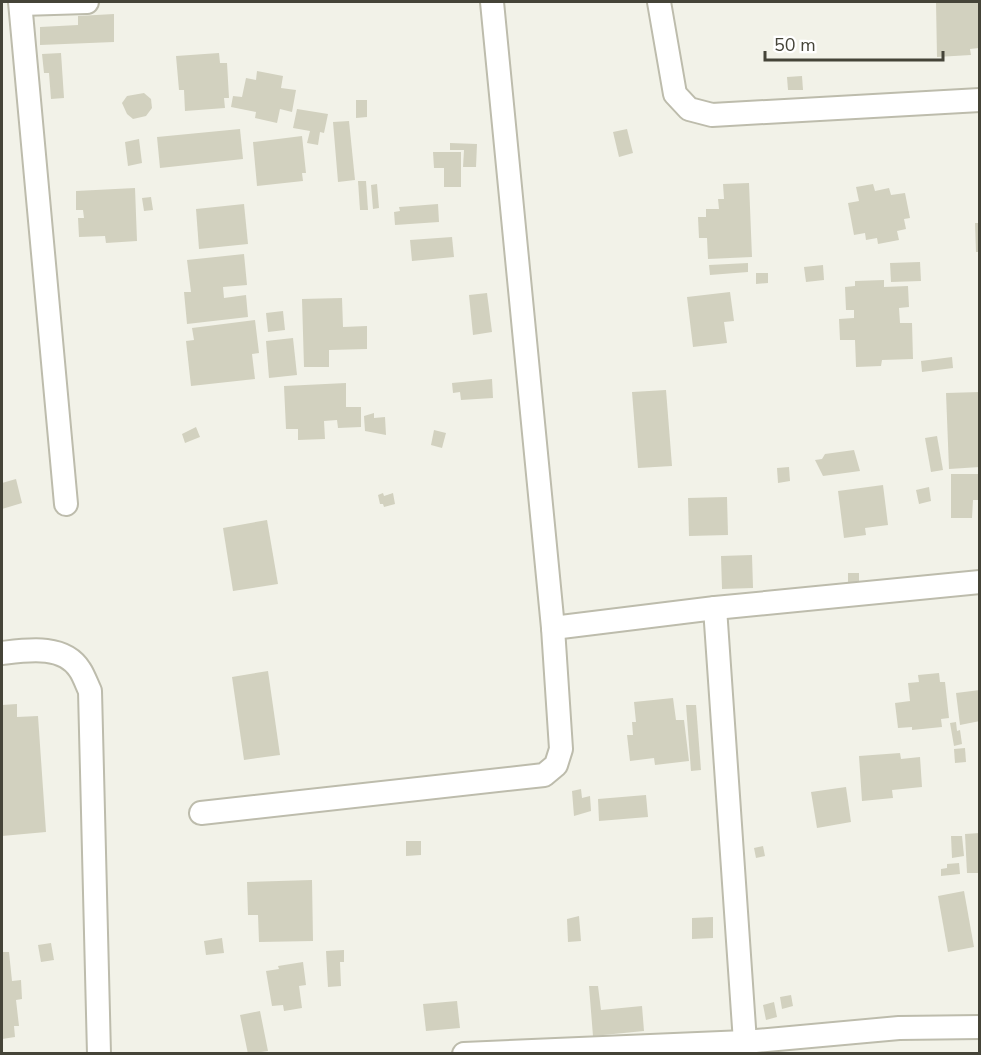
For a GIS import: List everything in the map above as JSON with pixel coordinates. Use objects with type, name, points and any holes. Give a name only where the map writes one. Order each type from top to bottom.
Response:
[{"type":"street","points":[[66,504],[21,3],[87,2]]},
{"type":"street","points":[[201,813],[544,775],[556,765],[561,749],[553,628],[492,2]]},
{"type":"street","points":[[659,2],[675,94],[689,110],[712,115],[980,100]]},
{"type":"street","points":[[553,628],[715,608],[980,582]]},
{"type":"street","points":[[715,608],[745,1042]]},
{"type":"street","points":[[2,653],[38,649],[68,657],[80,669],[90,692],[99,1053]]},
{"type":"street","points":[[464,1053],[745,1042],[899,1028],[980,1027]]},
{"type":"building","points":[[936,2],[980,2],[979,48],[970,49],[971,55],[937,57]]},
{"type":"building","points":[[114,14],[114,42],[40,45],[40,27],[78,25],[78,16]]},
{"type":"building","points":[[61,53],[64,98],[51,99],[49,73],[44,73],[42,54]]},
{"type":"building","points":[[219,53],[220,63],[227,63],[229,98],[224,98],[225,108],[185,111],[184,90],[179,90],[176,56]]},
{"type":"building","points":[[257,71],[283,76],[281,88],[296,90],[292,112],[280,109],[277,123],[255,118],[256,112],[231,107],[233,96],[242,97],[246,78],[256,80]]},
{"type":"building","points":[[802,76],[803,90],[788,90],[787,77]]},
{"type":"building","points":[[144,93],[151,99],[152,108],[146,116],[133,119],[127,114],[122,103],[127,96]]},
{"type":"building","points":[[356,100],[367,100],[367,117],[356,118]]},
{"type":"building","points":[[297,109],[328,114],[324,133],[320,132],[318,145],[307,143],[310,131],[293,128]]},
{"type":"building","points":[[349,121],[355,180],[338,182],[333,122]]},
{"type":"building","points":[[240,129],[243,159],[160,168],[157,137]]},
{"type":"building","points":[[627,129],[633,153],[619,157],[613,132]]},
{"type":"building","points":[[302,136],[306,173],[302,173],[303,181],[257,186],[253,142]]},
{"type":"building","points":[[139,139],[142,163],[128,166],[125,142]]},
{"type":"building","points":[[450,143],[477,144],[476,167],[463,167],[464,150],[450,150]]},
{"type":"building","points":[[433,152],[461,152],[461,187],[444,187],[444,168],[434,168]]},
{"type":"building","points":[[358,181],[366,181],[368,210],[360,210]]},
{"type":"building","points":[[749,183],[752,257],[708,259],[707,238],[699,238],[698,217],[706,217],[706,209],[719,209],[718,199],[724,199],[723,184]]},
{"type":"building","points":[[377,184],[379,208],[373,209],[371,185]]},
{"type":"building","points":[[873,184],[875,191],[889,188],[891,195],[905,193],[910,218],[904,219],[906,229],[897,231],[899,240],[878,244],[877,238],[866,240],[865,233],[854,235],[848,203],[859,201],[856,187]]},
{"type":"building","points":[[135,188],[137,241],[106,243],[105,236],[79,237],[78,218],[84,218],[83,210],[76,210],[76,191]]},
{"type":"building","points":[[151,197],[153,210],[144,211],[142,198]]},
{"type":"building","points":[[244,204],[248,244],[199,249],[196,209]]},
{"type":"building","points":[[438,204],[439,222],[395,225],[394,212],[400,211],[399,207]]},
{"type":"building","points":[[975,223],[980,223],[980,252],[976,252]]},
{"type":"building","points":[[452,237],[454,257],[412,261],[410,240]]},
{"type":"building","points":[[244,254],[247,285],[223,287],[224,298],[246,295],[248,317],[187,324],[184,292],[191,292],[187,260]]},
{"type":"building","points":[[920,262],[921,281],[891,282],[890,263]]},
{"type":"building","points":[[748,263],[748,272],[710,275],[709,265]]},
{"type":"building","points":[[823,265],[824,280],[806,282],[804,267]]},
{"type":"building","points":[[756,273],[768,273],[768,283],[756,284]]},
{"type":"building","points":[[884,280],[884,287],[908,286],[909,307],[899,308],[900,323],[912,323],[913,359],[882,360],[881,366],[856,367],[855,340],[840,340],[839,319],[854,318],[854,310],[846,310],[845,287],[855,286],[855,281]]},
{"type":"building","points":[[730,292],[734,321],[724,322],[727,343],[693,347],[687,297]]},
{"type":"building","points":[[487,293],[492,332],[473,335],[469,295]]},
{"type":"building","points":[[342,298],[343,327],[367,326],[367,349],[329,350],[329,367],[304,367],[302,299]]},
{"type":"building","points":[[283,311],[285,330],[268,332],[266,313]]},
{"type":"building","points":[[255,320],[259,353],[252,354],[255,379],[191,386],[186,341],[194,340],[192,328]]},
{"type":"building","points":[[293,338],[297,375],[269,378],[266,341]]},
{"type":"building","points":[[952,357],[953,368],[922,372],[921,361]]},
{"type":"building","points":[[492,379],[493,398],[461,400],[460,392],[453,393],[452,383]]},
{"type":"building","points":[[346,383],[346,407],[361,407],[361,427],[338,428],[337,420],[324,421],[325,439],[298,440],[298,429],[286,429],[284,386]]},
{"type":"building","points":[[666,390],[672,466],[638,468],[632,392]]},
{"type":"building","points":[[980,392],[980,467],[949,469],[946,393]]},
{"type":"building","points":[[374,413],[374,418],[385,417],[386,435],[365,431],[364,416]]},
{"type":"building","points":[[196,427],[200,437],[185,443],[182,434]]},
{"type":"building","points":[[434,430],[446,433],[442,448],[431,445]]},
{"type":"building","points":[[937,436],[943,470],[931,472],[925,438]]},
{"type":"building","points":[[854,450],[860,471],[823,476],[815,460],[822,459],[825,454]]},
{"type":"building","points":[[789,467],[790,481],[778,483],[777,468]]},
{"type":"building","points":[[951,474],[979,474],[978,500],[973,500],[972,518],[951,518]]},
{"type":"building","points":[[16,479],[22,503],[2,509],[2,483]]},
{"type":"building","points":[[883,485],[888,525],[865,528],[866,535],[844,538],[838,491]]},
{"type":"building","points":[[929,487],[931,501],[919,504],[916,490]]},
{"type":"building","points":[[383,493],[384,496],[393,493],[395,504],[384,507],[380,504],[378,495]]},
{"type":"building","points":[[727,497],[728,535],[689,536],[688,498]]},
{"type":"building","points":[[267,520],[278,584],[233,591],[223,528]]},
{"type":"building","points":[[752,555],[753,588],[722,589],[721,556]]},
{"type":"building","points":[[848,573],[859,573],[859,588],[848,588]]},
{"type":"building","points":[[268,671],[280,755],[244,760],[232,677]]},
{"type":"building","points":[[939,673],[940,682],[945,682],[949,718],[941,719],[942,727],[912,730],[912,727],[898,728],[895,703],[910,701],[908,683],[919,682],[918,675]]},
{"type":"building","points":[[980,690],[980,721],[960,725],[956,693]]},
{"type":"building","points":[[673,698],[676,720],[684,720],[689,761],[655,765],[654,758],[630,761],[627,735],[633,735],[632,722],[636,722],[634,702]]},
{"type":"building","points":[[17,704],[17,717],[38,716],[46,832],[2,836],[2,705]]},
{"type":"building","points":[[686,705],[696,705],[701,770],[691,771]]},
{"type":"building","points":[[956,722],[962,744],[954,746],[950,723]]},
{"type":"building","points":[[965,748],[966,762],[955,763],[954,749]]},
{"type":"building","points":[[900,753],[901,759],[920,757],[922,787],[892,790],[893,798],[862,801],[859,756]]},
{"type":"building","points":[[846,787],[851,822],[817,828],[811,792]]},
{"type":"building","points":[[581,789],[582,798],[590,796],[591,811],[574,816],[572,791]]},
{"type":"building","points":[[646,795],[648,817],[599,821],[598,799]]},
{"type":"building","points":[[980,833],[980,873],[967,873],[965,834]]},
{"type":"building","points":[[951,836],[962,836],[964,856],[952,858]]},
{"type":"building","points":[[406,841],[421,841],[421,855],[406,856]]},
{"type":"building","points":[[763,846],[765,856],[756,858],[754,848]]},
{"type":"building","points":[[959,863],[960,874],[941,876],[941,869],[947,868],[947,864]]},
{"type":"building","points":[[312,880],[313,941],[259,942],[258,915],[248,915],[247,882]]},
{"type":"building","points":[[964,891],[974,947],[948,952],[938,896]]},
{"type":"building","points":[[579,916],[581,941],[568,942],[567,919]]},
{"type":"building","points":[[713,917],[713,938],[692,939],[692,918]]},
{"type":"building","points":[[222,938],[224,953],[206,955],[204,941]]},
{"type":"building","points":[[51,943],[54,960],[41,962],[38,945]]},
{"type":"building","points":[[344,950],[344,962],[340,962],[341,986],[328,987],[326,951]]},
{"type":"building","points":[[2,952],[9,952],[12,981],[21,980],[22,999],[16,1000],[19,1026],[14,1026],[15,1037],[2,1039]]},
{"type":"building","points":[[303,962],[306,985],[299,986],[302,1008],[284,1011],[283,1005],[272,1006],[266,971],[279,969],[278,966]]},
{"type":"building","points":[[589,986],[598,986],[601,1010],[642,1006],[644,1031],[593,1036]]},
{"type":"building","points":[[791,995],[793,1006],[782,1009],[780,997]]},
{"type":"building","points":[[457,1001],[460,1028],[426,1031],[423,1004]]},
{"type":"building","points":[[774,1002],[777,1017],[766,1020],[763,1005]]},
{"type":"building","points":[[260,1011],[268,1051],[248,1054],[240,1015]]}]
